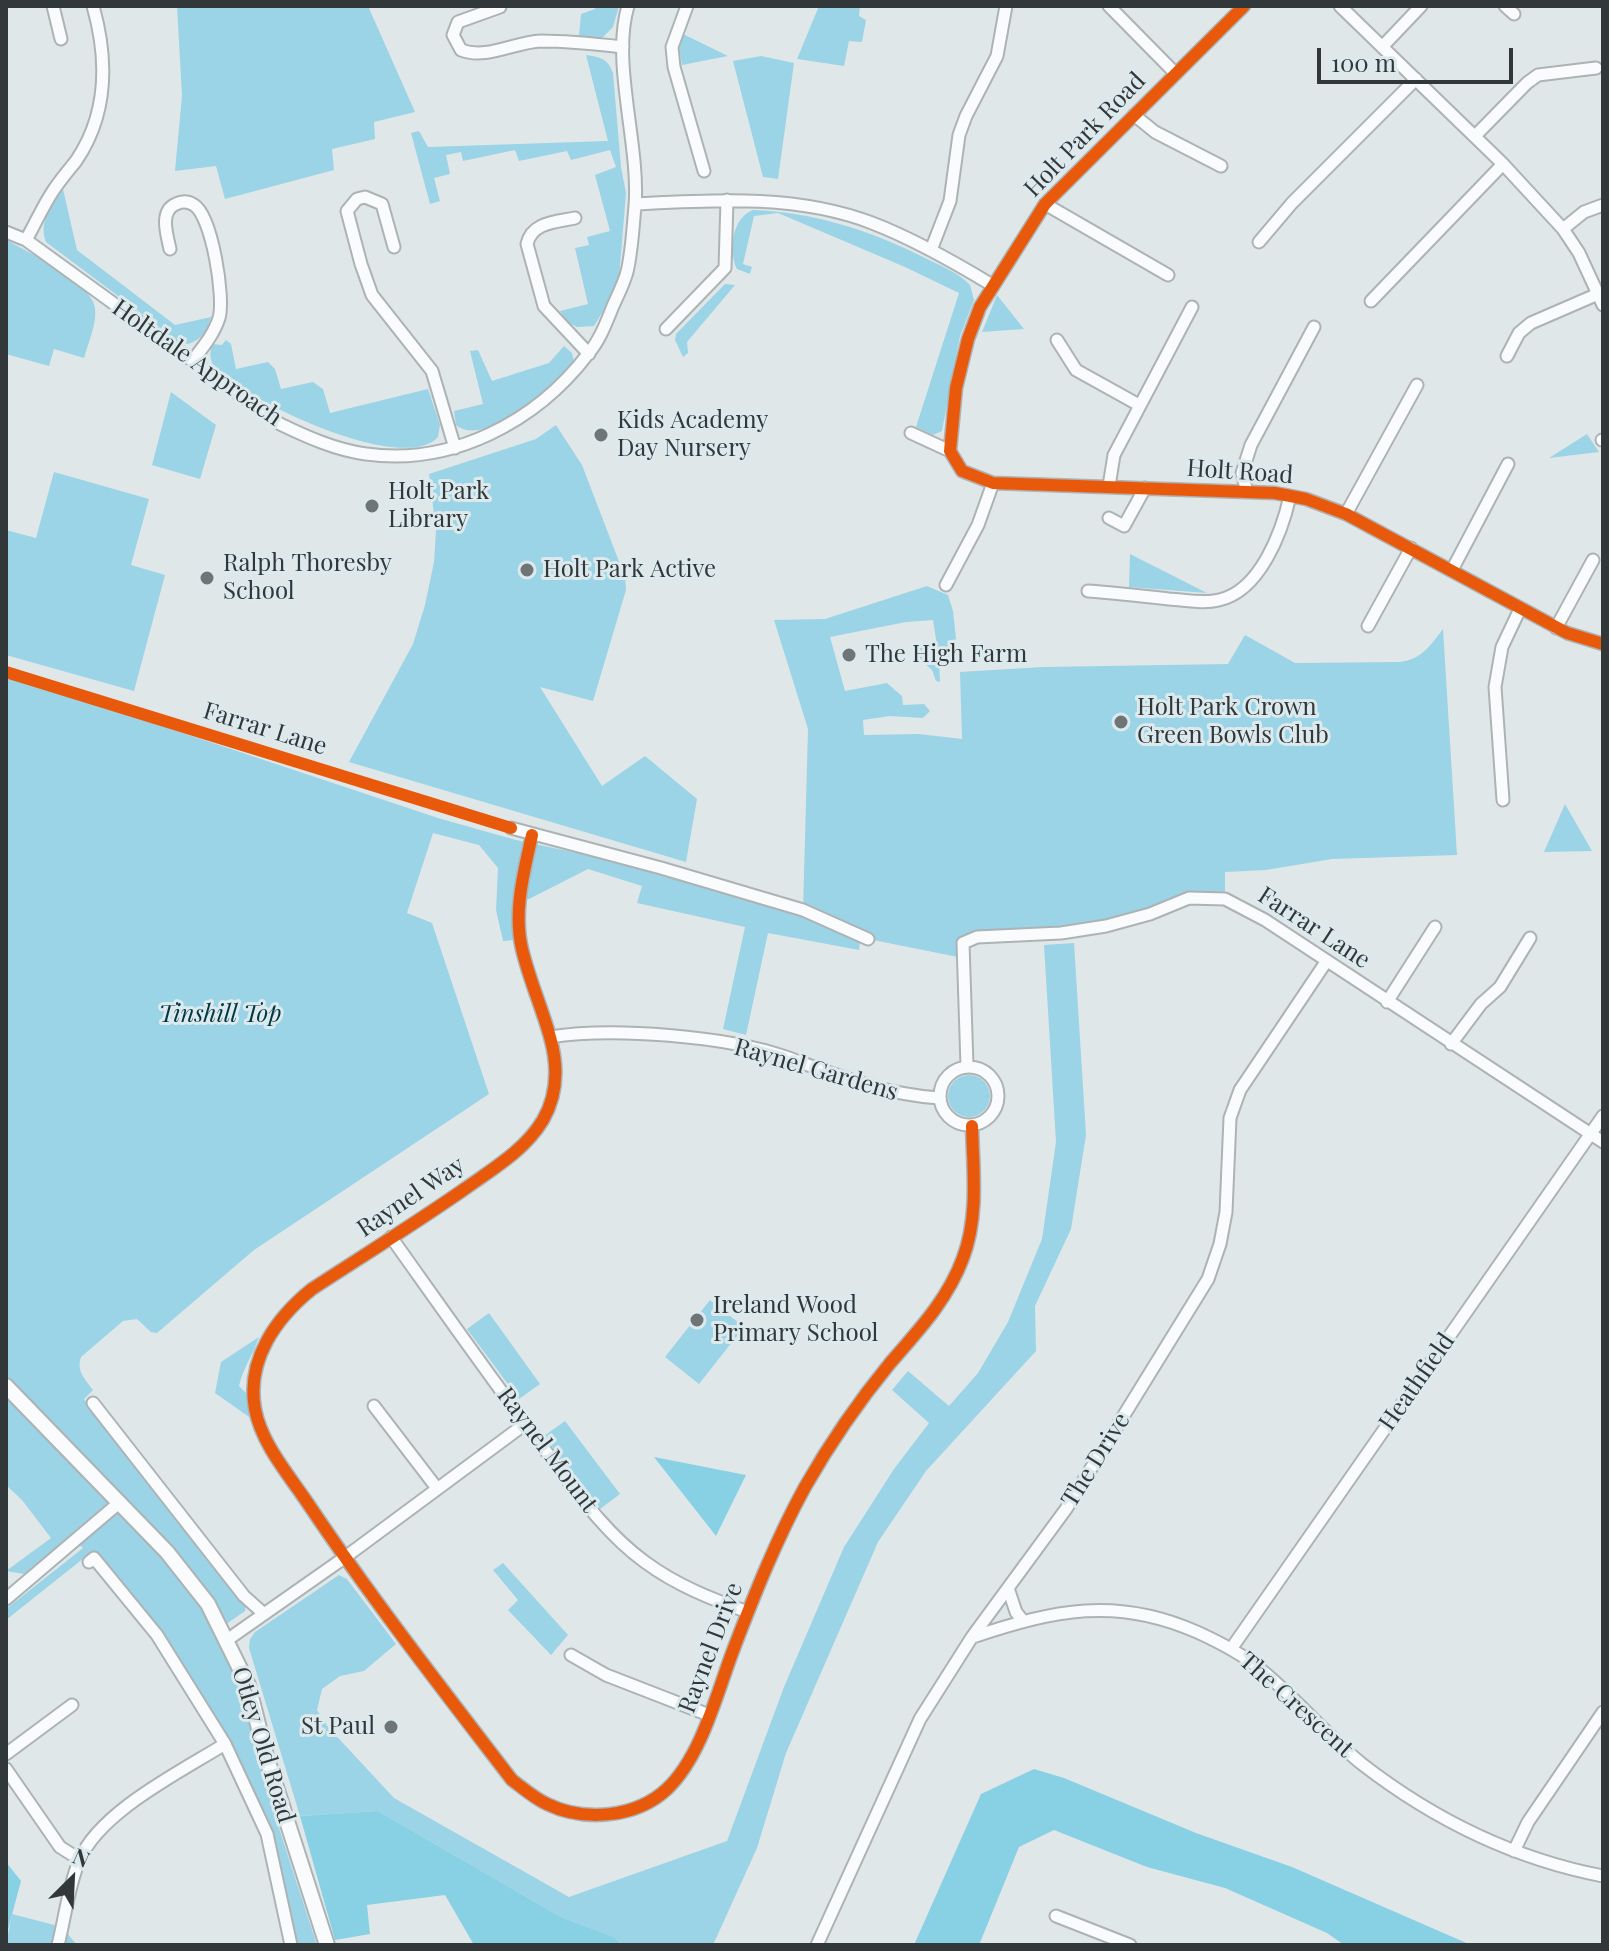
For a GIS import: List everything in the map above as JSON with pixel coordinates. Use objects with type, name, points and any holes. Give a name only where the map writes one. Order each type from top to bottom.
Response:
[{"type":"street","points":[[53,6],[61,39]]},
{"type":"street","points":[[26,240],[52,191],[76,160],[97,120],[104,53],[93,6]]},
{"type":"street","name":"Holtdale Approach","points":[[6,232],[26,240],[280,424],[314,440],[370,455],[415,455],[455,448],[489,436],[531,410],[567,379],[589,354],[627,273],[635,204],[623,47],[628,6]]},
{"type":"street","points":[[687,6],[672,47],[674,67],[704,171]]},
{"type":"street","points":[[931,250],[950,201],[959,135],[997,56],[1006,6]]},
{"type":"street","points":[[1109,6],[1176,74]]},
{"type":"street","name":"Holt Park Road","points":[[950,451],[956,388],[968,339],[992,285],[1045,204],[1244,6]]},
{"type":"street","points":[[1340,6],[1503,164],[1563,229],[1579,253],[1600,300],[1524,328],[1507,356]]},
{"type":"street","points":[[1382,47],[1421,6]]},
{"type":"street","points":[[500,7],[458,22],[453,35],[461,50],[480,54],[540,41],[623,47]]},
{"type":"street","points":[[1475,136],[1538,75],[1596,68]]},
{"type":"street","points":[[1259,242],[1292,203],[1416,79]]},
{"type":"street","points":[[1134,115],[1155,132],[1221,166]]},
{"type":"street","points":[[1371,301],[1503,164]]},
{"type":"street","points":[[394,247],[382,204],[365,197],[350,205],[347,211],[372,295],[432,371],[455,448]]},
{"type":"street","points":[[666,329],[725,268],[727,200]]},
{"type":"street","points":[[635,204],[727,200],[805,206],[870,222],[931,250],[992,285]]},
{"type":"street","points":[[170,249],[166,214],[179,202],[195,206],[201,212],[215,257],[223,303],[211,337],[193,360]]},
{"type":"street","points":[[1045,204],[1168,275]]},
{"type":"street","points":[[1563,229],[1584,212],[1603,205]]},
{"type":"street","points":[[575,218],[540,226],[529,235],[527,244],[544,306],[589,354]]},
{"type":"street","points":[[1109,486],[1114,455],[1192,307]]},
{"type":"street","points":[[1247,492],[1242,473],[1251,445],[1314,327]]},
{"type":"street","points":[[1057,340],[1076,370],[1139,405]]},
{"type":"street","points":[[1346,514],[1417,385]]},
{"type":"street","name":"Holt Road","points":[[911,433],[950,451],[962,471],[993,483],[1290,496],[1346,514],[1556,628],[1603,644]]},
{"type":"street","points":[[1452,570],[1508,464]]},
{"type":"street","points":[[946,585],[978,525],[993,483]]},
{"type":"street","points":[[1109,518],[1124,526],[1145,488]]},
{"type":"street","points":[[1088,591],[1201,601],[1221,600],[1230,596],[1252,579],[1263,562],[1286,515],[1290,496]]},
{"type":"street","points":[[1368,626],[1411,548]]},
{"type":"street","points":[[1556,628],[1593,560]]},
{"type":"street","points":[[1503,800],[1495,687],[1502,647],[1520,609]]},
{"type":"street","points":[[511,828],[803,910],[868,939]]},
{"type":"street","name":"Raynel Way","points":[[344,1558],[270,1448],[254,1407],[255,1382],[267,1339],[292,1305],[505,1160],[531,1138],[553,1097],[555,1059],[522,949],[519,928],[522,878],[532,835]]},
{"type":"street","name":"Farrar Lane","points":[[967,1066],[963,943],[977,937],[1061,933],[1106,926],[1150,914],[1189,898],[1225,899],[1265,920],[1603,1142]]},
{"type":"street","points":[[1387,1002],[1435,927]]},
{"type":"street","points":[[1451,1044],[1481,1004],[1500,987],[1530,938]]},
{"type":"street","name":"The Drive","points":[[817,1945],[920,1719],[972,1637],[1066,1509],[1208,1279],[1220,1244],[1226,1212],[1230,1118],[1240,1090],[1326,962]]},
{"type":"street","name":"Raynel Gardens","points":[[550,1037],[605,1033],[740,1046],[786,1057],[810,1068],[886,1092],[939,1098]]},
{"type":"street","points":[[967,1066],[986,1072],[997,1089],[996,1109],[982,1123],[972,1126],[962,1125],[946,1115],[939,1098],[944,1080],[950,1073],[967,1066]]},
{"type":"street","name":"Heathfield","points":[[1231,1649],[1603,1116]]},
{"type":"street","name":"Raynel Drive","points":[[344,1558],[512,1780],[547,1805],[572,1812],[603,1815],[627,1811],[647,1803],[681,1774],[695,1748],[787,1522],[825,1454],[851,1413],[919,1332],[954,1280],[970,1233],[974,1181],[972,1126]]},
{"type":"street","name":"Raynel Mount","points":[[391,1237],[525,1424],[591,1510],[643,1560],[673,1581],[748,1612]]},
{"type":"street","name":"Otley Old Road","points":[[6,1386],[167,1552],[208,1604],[248,1685],[270,1771],[327,1945]]},
{"type":"street","points":[[93,1403],[244,1596],[263,1613]]},
{"type":"street","points":[[374,1406],[436,1487]]},
{"type":"street","points":[[227,1640],[525,1424]]},
{"type":"street","points":[[9,1591],[120,1502]]},
{"type":"street","name":"Otley Old Road","points":[[89,1562],[94,1558],[157,1635],[225,1744],[267,1834],[291,1945]]},
{"type":"street","points":[[1008,1588],[1016,1612],[1023,1621]]},
{"type":"street","name":"The Crescent","points":[[972,1637],[1023,1621],[1077,1610],[1116,1609],[1168,1619],[1231,1649],[1260,1669],[1360,1762],[1438,1815],[1514,1851],[1568,1869],[1603,1876]]},
{"type":"street","points":[[571,1655],[606,1675],[709,1715]]},
{"type":"street","points":[[6,1754],[72,1705]]},
{"type":"street","points":[[1514,1851],[1528,1822],[1603,1712]]},
{"type":"street","points":[[58,1945],[79,1859],[97,1833],[120,1811],[225,1744]]},
{"type":"street","points":[[6,1769],[60,1847],[79,1859]]},
{"type":"street","points":[[1056,1916],[1130,1945]]},
{"type":"green space","points":[[177,6],[368,6],[415,112],[374,122],[375,139],[332,149],[334,170],[225,199],[216,166],[175,171],[182,96]]},
{"type":"green space","points":[[595,6],[619,6],[613,27],[602,38],[579,36],[581,14],[595,9]]},
{"type":"green space","points":[[819,6],[860,6],[859,16],[866,20],[862,42],[849,41],[844,66],[797,59]]},
{"type":"green space","points":[[683,34],[728,56],[682,65],[679,46]]},
{"type":"green space","points":[[586,55],[603,60],[613,73],[626,193],[619,278],[594,326],[577,327],[568,322],[560,311],[588,304],[575,248],[589,245],[587,237],[610,231],[595,175],[616,167],[610,150],[571,160],[567,151],[519,161],[515,150],[463,161],[461,152],[446,155],[450,174],[434,178],[440,201],[430,204],[411,133],[419,131],[428,147],[608,141]]},
{"type":"green space","points":[[761,56],[794,63],[778,179],[763,177],[733,61]]},
{"type":"green space","points":[[63,189],[77,250],[175,325],[211,317],[200,337],[188,344],[178,341],[46,242],[45,220]]},
{"type":"green space","points":[[753,210],[797,214],[861,231],[942,266],[970,285],[974,300],[960,336],[942,431],[933,435],[916,427],[959,293],[778,213],[754,216],[743,264],[752,267],[750,274],[737,269],[733,253],[736,227]]},
{"type":"green space","points":[[6,240],[58,269],[91,299],[95,320],[84,358],[54,349],[49,366],[6,354]]},
{"type":"green space","points":[[725,284],[735,285],[687,342],[688,353],[683,357],[675,340],[676,334]]},
{"type":"green space","points":[[997,295],[1024,329],[982,332]]},
{"type":"green space","points":[[226,340],[231,344],[236,369],[268,362],[275,369],[281,389],[313,382],[323,389],[330,413],[428,389],[440,425],[438,437],[420,447],[392,447],[360,441],[289,414],[231,381],[215,367],[210,356],[212,344],[222,345]]},
{"type":"green space","points":[[564,346],[572,353],[574,362],[519,411],[484,429],[469,430],[456,425],[454,411],[483,404],[470,351],[478,350],[492,381],[549,363]]},
{"type":"green space","points":[[171,392],[216,425],[200,479],[152,465]]},
{"type":"green space","points":[[556,425],[582,465],[625,577],[626,590],[593,701],[540,687],[602,786],[645,756],[697,799],[686,862],[349,762],[413,644],[425,605],[434,562],[436,531],[429,474],[536,439]]},
{"type":"green space","points":[[1587,434],[1599,452],[1549,458]]},
{"type":"green space","points":[[54,472],[149,499],[131,565],[165,575],[134,691],[6,655],[6,530],[36,538]]},
{"type":"green space","points":[[1130,554],[1207,593],[1129,587]]},
{"type":"green space","name":"Tinshill Top","points":[[927,586],[948,595],[953,611],[958,657],[939,658],[940,682],[915,655],[916,648],[937,645],[933,620],[906,622],[830,637],[845,691],[887,683],[902,696],[903,705],[924,704],[930,711],[923,718],[890,716],[863,720],[864,735],[919,734],[962,739],[960,672],[1043,667],[1228,664],[1245,635],[1295,663],[1400,662],[1420,655],[1443,629],[1457,855],[1332,859],[1266,870],[1225,872],[1225,899],[1189,898],[1150,914],[963,943],[963,958],[868,939],[860,941],[859,950],[768,933],[746,1035],[723,1029],[745,927],[637,903],[642,886],[588,869],[529,899],[512,899],[515,940],[503,941],[496,910],[498,868],[479,845],[433,833],[407,913],[432,923],[489,1094],[254,1250],[157,1333],[151,1332],[137,1319],[123,1321],[81,1357],[80,1362],[82,1375],[93,1390],[84,1399],[216,1570],[246,1604],[245,1611],[215,1632],[233,1669],[317,1945],[291,1945],[267,1834],[225,1744],[157,1635],[94,1558],[89,1554],[6,1620],[6,1609],[83,1548],[70,1537],[24,1574],[6,1571],[51,1538],[22,1500],[6,1485],[6,674],[438,818],[803,910],[808,729],[774,620],[825,619]]},
{"type":"green space","points":[[1565,804],[1592,851],[1544,852]]},
{"type":"green space","points":[[1074,943],[1086,1135],[1071,1229],[1035,1306],[1036,1351],[926,1471],[878,1542],[786,1753],[757,1848],[713,1945],[623,1945],[614,1937],[561,1917],[378,1811],[300,1816],[249,1648],[250,1639],[255,1632],[339,1575],[347,1579],[396,1644],[364,1671],[340,1676],[322,1689],[317,1710],[328,1727],[394,1798],[569,1897],[727,1841],[784,1687],[844,1547],[894,1469],[929,1423],[892,1390],[908,1371],[949,1406],[978,1373],[1008,1322],[1042,1239],[1056,1142],[1044,945]]},
{"type":"green space","points":[[969,1075],[984,1081],[990,1096],[984,1111],[969,1117],[954,1111],[948,1096],[954,1081]]},
{"type":"green space","points":[[710,1300],[744,1327],[699,1384],[665,1357]]},
{"type":"green space","points":[[489,1313],[540,1384],[519,1399],[467,1329]]},
{"type":"green space","points":[[259,1337],[239,1386],[246,1393],[252,1419],[215,1393],[221,1362]]},
{"type":"green space","points":[[565,1421],[620,1494],[600,1509],[544,1436]]},
{"type":"green space","points":[[503,1563],[568,1635],[551,1655],[508,1610],[518,1600],[493,1570]]},
{"type":"green space","points":[[12,1914],[62,1927],[77,1945],[6,1945]]},
{"type":"shaded area","points":[[654,1457],[746,1475],[716,1536]]},
{"type":"shaded area","points":[[1034,1769],[1292,1867],[1471,1945],[1344,1945],[1327,1933],[1225,1888],[1147,1867],[1054,1830],[1019,1847],[979,1945],[914,1945],[981,1794]]},
{"type":"shaded area","points":[[378,1811],[561,1917],[614,1937],[623,1945],[474,1945],[445,1895],[367,1905],[370,1934],[335,1940],[300,1816]]},
{"type":"shaded area","points":[[6,1862],[21,1881],[6,1937]]},
{"type":"cycle path","points":[[1244,6],[1045,204],[980,307],[968,339],[956,388],[950,451],[962,471],[993,483],[1275,493],[1306,499],[1346,514],[1567,633],[1603,644]]},
{"type":"cycle path","points":[[6,672],[511,828]]},
{"type":"cycle path","points":[[532,835],[519,920],[525,960],[553,1048],[554,1090],[543,1120],[536,1131],[498,1166],[299,1300],[267,1342],[255,1374],[253,1391],[255,1409],[270,1447],[333,1540],[512,1780],[538,1799],[577,1813],[593,1815],[625,1811],[654,1799],[667,1789],[690,1759],[707,1723],[767,1566],[805,1487],[856,1407],[932,1313],[957,1273],[968,1242],[973,1209],[972,1126]]},
{"type":"place","name":"Kids Academy Day Nursery","points":[[601,435]]},
{"type":"place","name":"Holt Park Library","points":[[372,506]]},
{"type":"place","name":"Holt Park Active","points":[[527,570]]},
{"type":"place","name":"Ralph Thoresby School","points":[[207,578]]},
{"type":"place","name":"The High Farm","points":[[849,655]]},
{"type":"place","name":"Holt Park Crown Green Bowls Club","points":[[1121,722]]},
{"type":"place","name":"Ireland Wood Primary School","points":[[697,1320]]},
{"type":"place","name":"St Paul","points":[[391,1727]]}]
